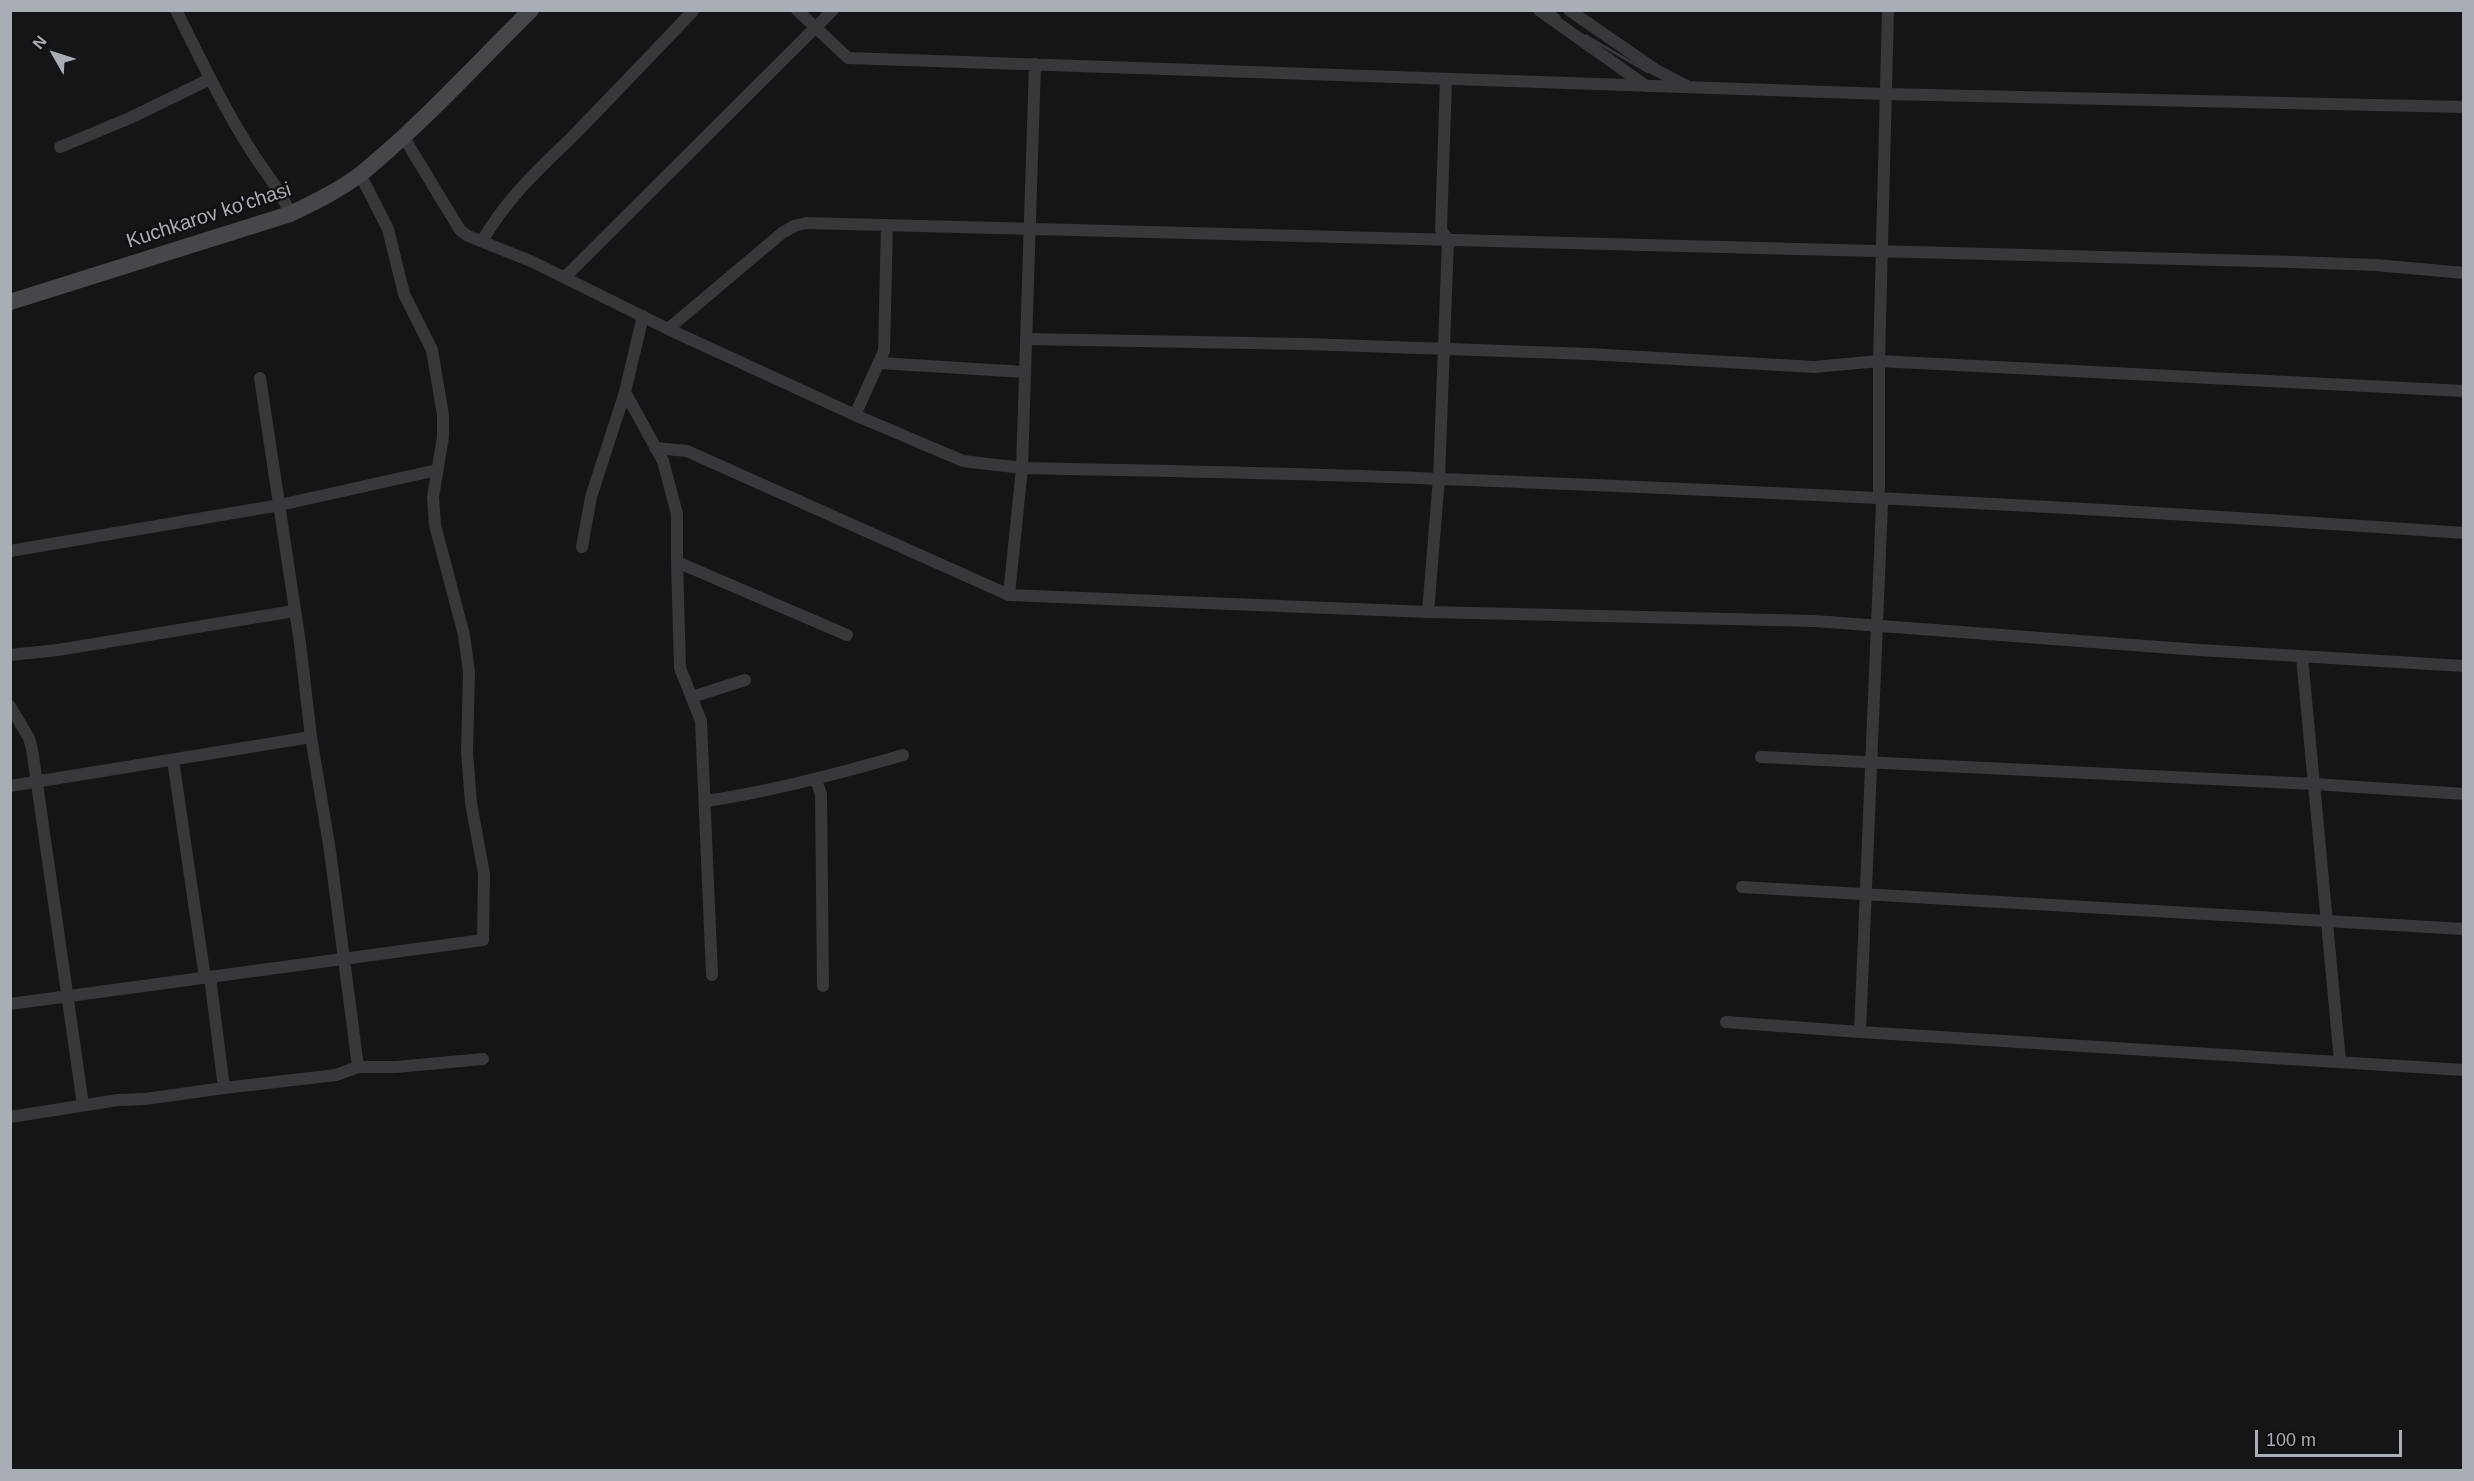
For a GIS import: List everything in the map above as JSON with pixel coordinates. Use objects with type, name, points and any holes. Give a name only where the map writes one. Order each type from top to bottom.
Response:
[{"type":"main road","name":"Kuchkarov ko'chasi","points":[[10,302],[290,214],[329,195],[360,174],[403,136],[531,10]]},
{"type":"street","points":[[176,10],[210,79],[253,154],[284,197],[290,214]]},
{"type":"street","points":[[797,10],[848,58],[1886,94],[2463,107]]},
{"type":"street","points":[[565,277],[833,10]]},
{"type":"street","points":[[1539,10],[1646,86]]},
{"type":"street","points":[[1569,10],[1656,70],[1690,87]]},
{"type":"street","points":[[1860,1032],[1882,504],[1879,498],[1879,361],[1888,10]]},
{"type":"street","points":[[482,241],[507,203],[531,176],[693,11]]},
{"type":"street","points":[[1009,595],[1022,468],[1035,64]]},
{"type":"street","points":[[60,147],[130,118],[210,79]]},
{"type":"street","points":[[1428,612],[1439,478],[1448,240],[1441,230],[1446,79]]},
{"type":"street","points":[[403,136],[460,230],[468,236],[565,277],[668,329],[855,415],[963,460],[1022,468],[1439,478],[1879,498],[2463,533]]},
{"type":"street","points":[[10,1004],[484,939],[484,874],[471,803],[467,752],[469,672],[464,635],[435,525],[433,496],[443,437],[443,415],[432,350],[404,294],[388,229],[360,174]]},
{"type":"street","points":[[668,329],[782,233],[794,226],[806,224],[2294,262],[2376,265],[2463,273]]},
{"type":"street","points":[[855,415],[884,351],[887,225]]},
{"type":"street","points":[[582,547],[591,497],[625,392],[643,316]]},
{"type":"street","points":[[1027,339],[1444,349],[1814,367],[1879,361],[2463,391]]},
{"type":"street","points":[[880,363],[1024,372]]},
{"type":"street","points":[[260,378],[300,643],[311,737],[330,851],[358,1067]]},
{"type":"street","points":[[625,392],[663,461],[677,514],[676,562],[680,668],[702,721],[712,975]]},
{"type":"street","points":[[655,448],[687,451],[1009,595],[1428,612],[1802,621],[2302,657],[2463,666]]},
{"type":"street","points":[[10,551],[280,505],[437,470]]},
{"type":"street","points":[[676,562],[847,635]]},
{"type":"street","points":[[10,655],[80,647],[294,611]]},
{"type":"street","points":[[2302,657],[2340,1060]]},
{"type":"street","points":[[692,697],[745,680]]},
{"type":"street","points":[[10,706],[29,738],[83,1105]]},
{"type":"street","points":[[10,786],[311,737]]},
{"type":"street","points":[[706,801],[755,794],[816,780],[903,755]]},
{"type":"street","points":[[1761,757],[2314,784],[2463,795]]},
{"type":"street","points":[[173,760],[224,1088]]},
{"type":"street","points":[[816,780],[821,794],[823,986]]},
{"type":"street","points":[[1742,887],[2463,929]]},
{"type":"street","points":[[1726,1022],[2340,1060],[2463,1070]]},
{"type":"street","points":[[10,1117],[83,1105],[336,1075],[358,1067],[396,1068],[483,1059]]},
{"type":"waterway","points":[[1551,10],[1559,17]]},
{"type":"waterway","points":[[1586,36],[1648,72]]}]
